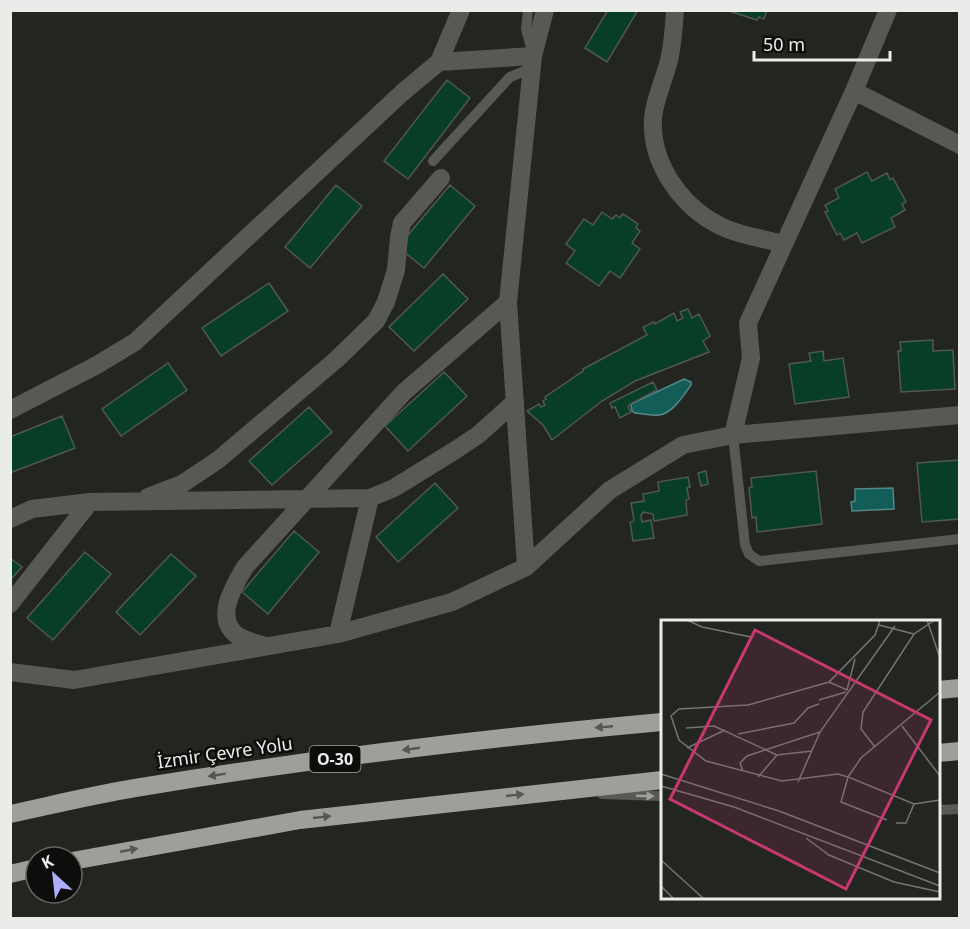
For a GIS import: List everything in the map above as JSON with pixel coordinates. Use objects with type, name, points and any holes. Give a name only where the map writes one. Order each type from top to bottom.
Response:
[{"type":"highway","points":[[940,690],[960,688]]},
{"type":"highway","name":"İzmir Çevre Yolu","points":[[10,814],[133,788],[279,766],[507,736],[661,722]]},
{"type":"highway","points":[[940,753],[960,751]]},
{"type":"highway","points":[[84,859],[300,820],[661,780]]},
{"type":"street","points":[[10,410],[97,365],[135,342],[394,100],[439,62],[461,10]]},
{"type":"street","points":[[526,567],[508,302],[533,62],[545,10]]},
{"type":"street","points":[[675,10],[670,56],[653,117],[655,146],[665,172],[680,195],[702,216],[728,230],[784,244]]},
{"type":"street","points":[[733,435],[751,358],[748,323],[854,91],[888,10]]},
{"type":"street","points":[[439,62],[533,62]]},
{"type":"street","points":[[854,91],[960,145]]},
{"type":"street","points":[[135,501],[182,484],[218,460],[337,359],[376,321],[386,302],[396,270],[402,223],[441,178]]},
{"type":"street","points":[[267,647],[236,635],[226,615],[227,603],[244,567],[404,392],[508,302]]},
{"type":"street","points":[[10,519],[32,509],[90,502],[370,498],[394,488],[454,451],[478,435],[515,402]]},
{"type":"street","points":[[10,672],[74,680],[338,634],[452,602],[526,567],[610,490],[682,446],[733,435],[960,415]]},
{"type":"street","points":[[338,634],[370,498]]},
{"type":"street","points":[[10,604],[90,502]]},
{"type":"lane","points":[[433,161],[510,77],[533,62],[526,29],[528,10]]},
{"type":"lane","points":[[733,435],[745,545],[749,554],[759,561],[960,539]]},
{"type":"lane","points":[[544,792],[661,796]]},
{"type":"lane","points":[[940,810],[960,809]]},
{"type":"water","points":[[684,379],[691,382],[691,385],[677,403],[664,414],[653,415],[632,411],[631,404]]},
{"type":"water","points":[[893,488],[894,509],[852,511],[851,502],[855,501],[855,489]]},
{"type":"building","points":[[608,10],[638,10],[607,62],[585,48]]},
{"type":"building","points":[[767,10],[764,19],[759,17],[757,20],[729,11]]},
{"type":"building","points":[[447,80],[470,98],[408,179],[384,161]]},
{"type":"building","points":[[867,172],[872,181],[887,173],[890,180],[893,178],[906,202],[902,204],[905,210],[891,218],[895,227],[862,243],[857,233],[844,240],[840,233],[837,235],[825,212],[828,211],[825,205],[839,198],[835,189]]},
{"type":"building","points":[[336,185],[362,206],[310,268],[285,247]]},
{"type":"building","points":[[450,185],[475,206],[424,268],[398,247]]},
{"type":"building","points":[[602,212],[612,219],[616,215],[620,218],[623,214],[638,224],[636,228],[640,231],[632,243],[640,249],[620,278],[610,271],[599,286],[566,263],[575,251],[566,244],[584,219],[593,225]]},
{"type":"building","points":[[443,274],[468,299],[414,351],[389,327]]},
{"type":"building","points":[[269,283],[288,311],[221,356],[202,328]]},
{"type":"building","points":[[688,309],[692,318],[699,314],[710,336],[703,341],[709,352],[635,381],[602,401],[552,440],[543,425],[527,411],[539,404],[541,407],[545,405],[543,401],[545,397],[583,369],[647,335],[643,327],[654,322],[655,324],[674,313],[677,321],[683,318],[680,312]]},
{"type":"building","points":[[933,340],[933,351],[953,350],[955,389],[901,392],[898,351],[901,351],[900,342]]},
{"type":"building","points":[[823,351],[824,361],[843,358],[849,397],[795,404],[789,364],[811,361],[809,353]]},
{"type":"building","points":[[168,363],[187,390],[121,436],[102,409]]},
{"type":"building","points":[[444,372],[467,396],[408,451],[385,426]]},
{"type":"building","points":[[653,382],[657,390],[630,404],[628,407],[631,412],[620,418],[615,407],[612,408],[610,403]]},
{"type":"building","points":[[309,407],[332,432],[272,485],[249,461]]},
{"type":"building","points":[[62,416],[75,448],[10,473],[10,437]]},
{"type":"building","points":[[960,460],[960,519],[922,522],[917,463]]},
{"type":"building","points":[[706,471],[708,484],[701,486],[698,473]]},
{"type":"building","points":[[816,471],[822,524],[757,532],[756,517],[752,518],[749,488],[752,487],[751,478]]},
{"type":"building","points":[[688,477],[690,487],[687,488],[689,499],[686,500],[687,515],[654,521],[653,514],[644,512],[641,515],[642,522],[651,520],[654,538],[633,541],[630,522],[634,521],[631,503],[644,501],[643,494],[659,491],[658,482]]},
{"type":"building","points":[[435,483],[458,508],[398,562],[376,537]]},
{"type":"building","points":[[294,531],[319,552],[268,614],[242,592]]},
{"type":"building","points":[[85,552],[111,574],[53,640],[27,618]]},
{"type":"building","points":[[171,554],[196,576],[140,635],[116,612]]},
{"type":"building","points":[[10,558],[22,567],[10,580]]}]
